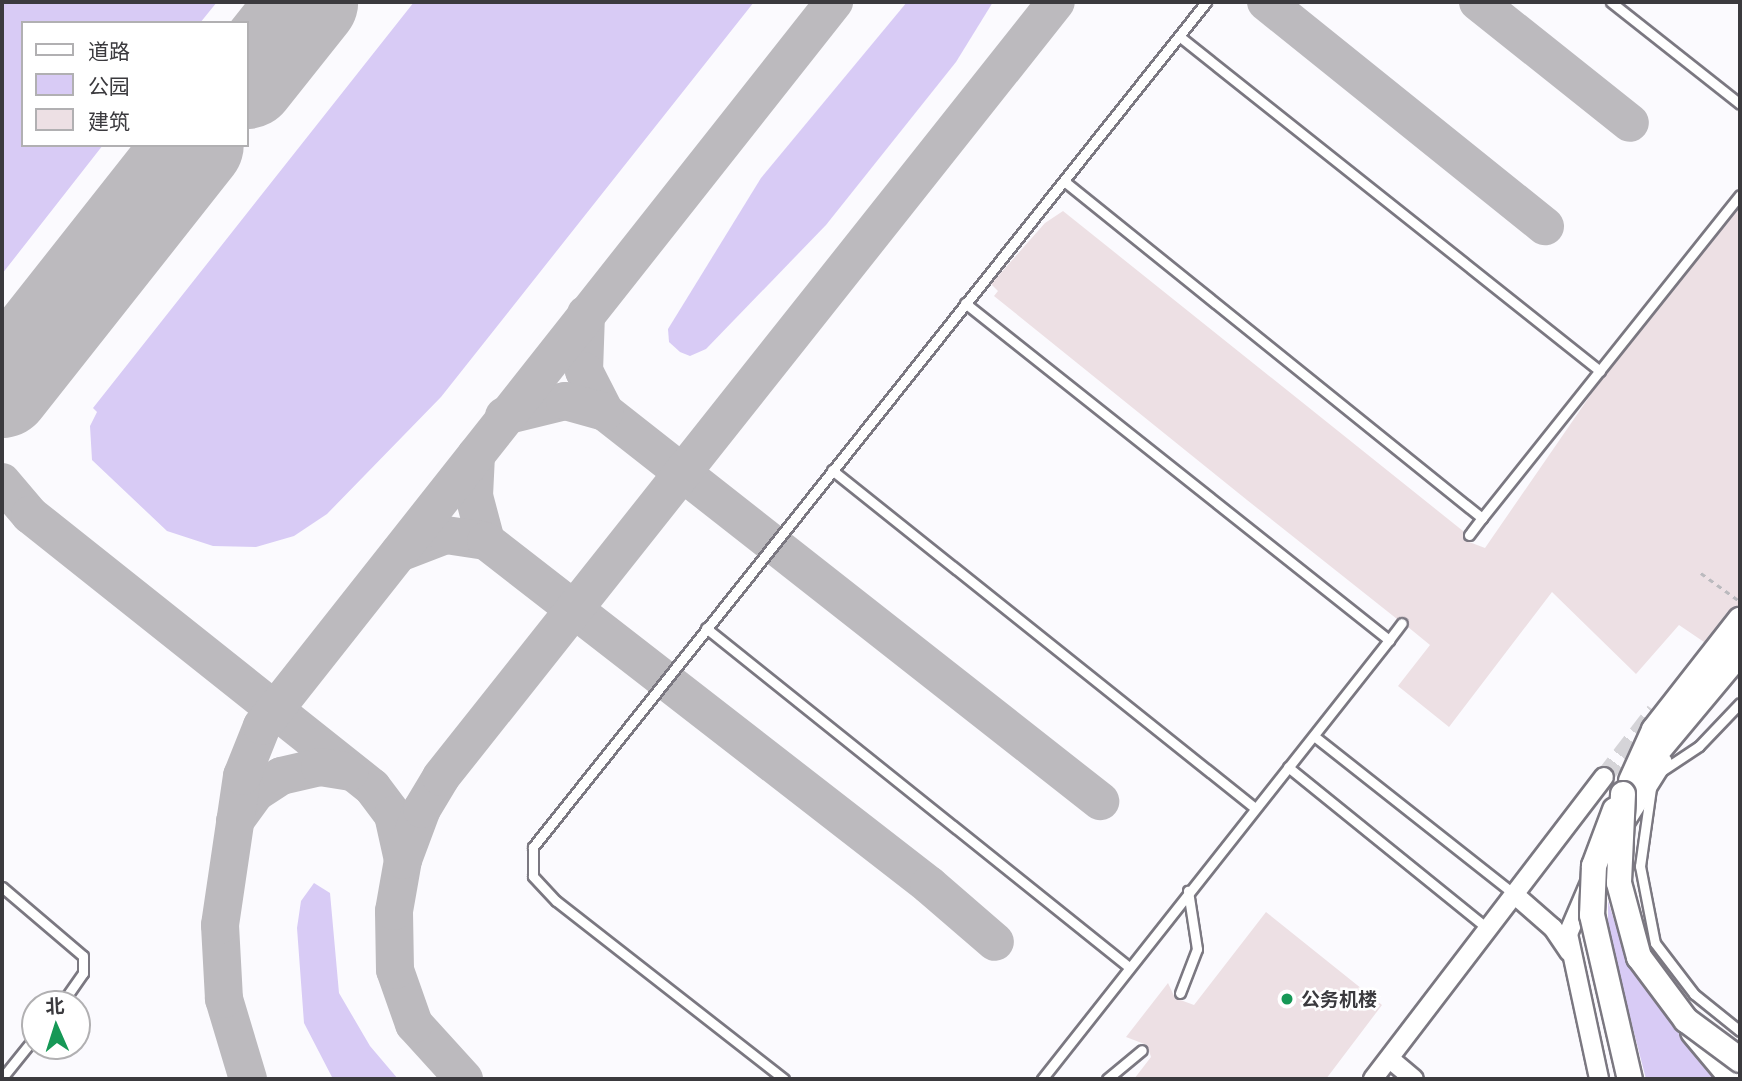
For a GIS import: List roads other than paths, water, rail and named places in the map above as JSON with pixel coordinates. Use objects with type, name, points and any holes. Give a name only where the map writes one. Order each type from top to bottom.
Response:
[{"type":"main road","points":[[1735,1079],[1639,957],[1622,907],[1618,846],[1635,784],[1654,730],[1740,620]]},
{"type":"main road","points":[[1630,1079],[1596,936],[1592,890],[1599,847],[1635,784],[1740,653]]},
{"type":"main road","points":[[1686,1020],[1740,1060]]},
{"type":"street","points":[[1599,1079],[1568,934],[1579,899],[1635,784],[1740,662]]},
{"type":"street","points":[[1373,1079],[1604,777]]},
{"type":"street","points":[[1514,894],[1553,928],[1573,965]]},
{"type":"street","points":[[1390,1059],[1413,1079]]},
{"type":"lane","points":[[783,1079],[556,901],[531,867],[539,838],[1206,2]]},
{"type":"lane","points":[[1611,2],[1740,104]]},
{"type":"lane","points":[[1179,36],[1600,371]]},
{"type":"lane","points":[[1064,181],[1482,518]]},
{"type":"lane","points":[[1469,535],[1740,195]]},
{"type":"lane","points":[[965,303],[1389,640]]},
{"type":"lane","points":[[832,470],[1255,808]]},
{"type":"lane","points":[[1042,1079],[1402,623]]},
{"type":"lane","points":[[706,628],[1129,967]]},
{"type":"lane","points":[[1740,703],[1699,746],[1635,784],[1648,824],[1641,891],[1655,943],[1694,994],[1740,1031]]},
{"type":"lane","points":[[1731,713],[1740,721]]},
{"type":"lane","points":[[1314,736],[1514,894]]},
{"type":"lane","points":[[1288,767],[1487,928]]},
{"type":"lane","points":[[2,887],[83,957],[83,973],[71,990]]},
{"type":"lane","points":[[1180,993],[1197,949],[1188,891]]},
{"type":"lane","points":[[1108,1079],[1142,1050]]},
{"type":"lane","points":[[2,1078],[21,1054]]},
{"type":"tunnel","points":[[1604,777],[1655,711]]},
{"type":"place","name":"公务机楼","points":[[1287,999]]}]
